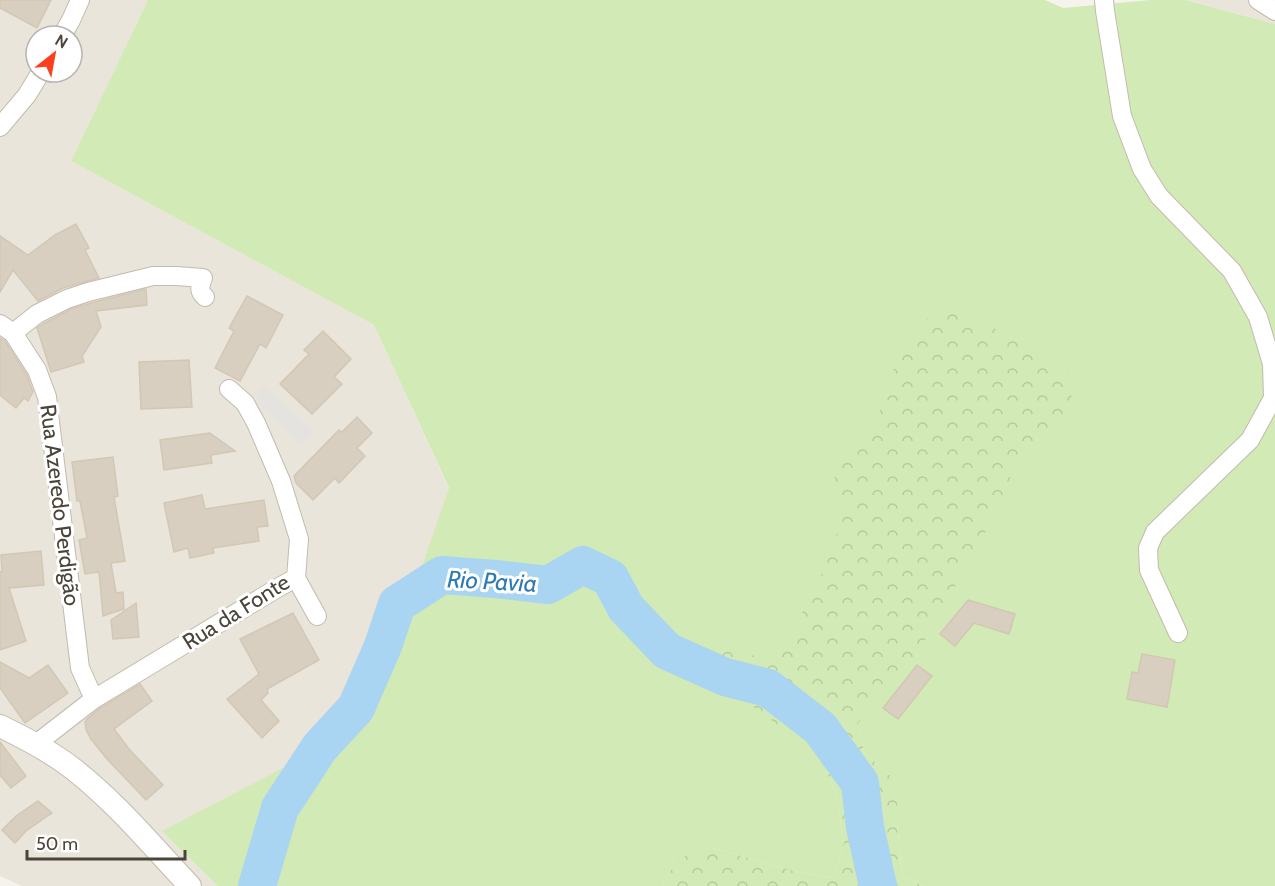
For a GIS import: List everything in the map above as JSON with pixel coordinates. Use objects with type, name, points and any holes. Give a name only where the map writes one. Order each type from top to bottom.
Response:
[{"type":"street","points":[[69,24],[80,0]]},
{"type":"street","points":[[1104,0],[1122,116],[1142,169],[1160,196],[1232,271],[1258,317],[1272,364],[1273,398],[1250,440],[1155,532],[1148,548],[1149,570],[1178,633]]},
{"type":"street","points":[[1258,0],[1275,11]]},
{"type":"street","points":[[0,127],[34,84]]},
{"type":"street","points":[[7,328],[67,299],[153,276],[203,278],[200,289],[205,297]]},
{"type":"street","name":"Rua Azeredo Perdigão","points":[[7,328],[37,370],[47,397],[80,668],[94,699]]},
{"type":"street","name":"Rua da Fonte","points":[[36,744],[94,699],[296,578],[299,539],[281,481],[256,423],[245,404],[229,389]]},
{"type":"street","points":[[296,578],[317,616]]},
{"type":"street","points":[[0,726],[36,744],[71,767],[110,801],[190,886]]},
{"type":"shaded area","points":[[0,0],[148,0],[71,161],[374,325],[449,489],[367,724],[163,831],[218,886],[22,886],[0,876]]},
{"type":"shaded area","points":[[1187,0],[1275,0],[1275,24]]},
{"type":"shaded area","points":[[263,386],[315,432],[302,444],[259,405],[256,396]]},
{"type":"green space","points":[[148,0],[1045,0],[1063,8],[1150,0],[1186,0],[1275,24],[1275,886],[923,886],[902,876],[897,823],[897,782],[864,752],[858,724],[818,753],[835,790],[844,843],[834,878],[794,871],[714,848],[665,880],[663,886],[218,886],[162,831],[367,724],[449,488],[374,325],[71,161]]},
{"type":"green space","points":[[937,306],[994,328],[1069,374],[1074,419],[1020,454],[994,517],[915,658],[858,723],[864,752],[897,782],[897,823],[902,876],[923,886],[663,886],[679,858],[714,848],[794,871],[834,878],[844,843],[835,790],[817,753],[749,704],[719,650],[764,657],[786,642],[819,582],[840,525],[834,472],[877,420],[897,359]]},
{"type":"building","points":[[0,0],[51,0],[39,24],[30,24],[0,8]]},
{"type":"building","points":[[76,224],[89,248],[85,250],[99,278],[63,288],[38,301],[13,270],[0,292],[0,236],[28,255],[55,235]]},
{"type":"building","points":[[146,289],[147,305],[96,311],[101,327],[82,356],[84,362],[51,372],[37,328],[71,309]]},
{"type":"building","points":[[247,296],[283,315],[266,348],[260,344],[240,381],[215,368],[234,331],[229,328]]},
{"type":"building","points":[[323,331],[351,359],[334,377],[342,384],[312,414],[280,384],[309,354],[304,350]]},
{"type":"building","points":[[0,338],[5,341],[27,375],[33,392],[28,401],[24,398],[16,408],[0,395]]},
{"type":"building","points":[[189,360],[192,407],[141,409],[139,362]]},
{"type":"building","points":[[357,417],[372,433],[357,448],[365,456],[339,483],[335,478],[313,500],[296,483],[294,476],[339,430],[342,432]]},
{"type":"building","points":[[210,433],[235,451],[211,455],[212,463],[164,470],[160,440]]},
{"type":"building","points":[[113,457],[118,496],[114,497],[125,561],[111,563],[116,593],[123,592],[124,609],[103,616],[99,572],[85,574],[79,540],[87,538],[80,501],[77,501],[72,462]]},
{"type":"building","points":[[202,495],[205,509],[264,500],[268,526],[257,527],[259,541],[213,548],[214,553],[190,558],[188,548],[174,552],[164,503]]},
{"type":"building","points":[[41,551],[44,585],[9,588],[26,641],[0,650],[1,555]]},
{"type":"building","points":[[968,600],[1015,614],[1009,634],[974,623],[955,646],[940,634]]},
{"type":"building","points":[[136,603],[139,637],[113,639],[111,620]]},
{"type":"building","points":[[293,613],[319,660],[267,689],[268,693],[261,700],[279,721],[262,738],[227,699],[259,674],[240,639]]},
{"type":"building","points":[[1142,654],[1175,660],[1167,707],[1127,699],[1132,672],[1138,673]]},
{"type":"building","points":[[0,662],[29,678],[48,665],[68,693],[25,723],[0,688]]},
{"type":"building","points":[[917,665],[932,676],[898,719],[883,708]]},
{"type":"building","points":[[140,684],[152,701],[114,729],[129,749],[163,785],[146,800],[91,739],[85,722],[100,708]]},
{"type":"building","points":[[0,742],[26,776],[11,788],[0,775]]},
{"type":"building","points":[[38,801],[52,813],[26,831],[15,843],[2,830],[16,816]]},
{"type":"waterway","name":"Rio Pavia","points":[[257,886],[280,808],[320,747],[356,708],[383,646],[397,604],[442,575],[548,585],[583,565],[610,578],[626,608],[667,651],[725,677],[768,688],[820,728],[860,783],[865,827],[878,886]]}]
